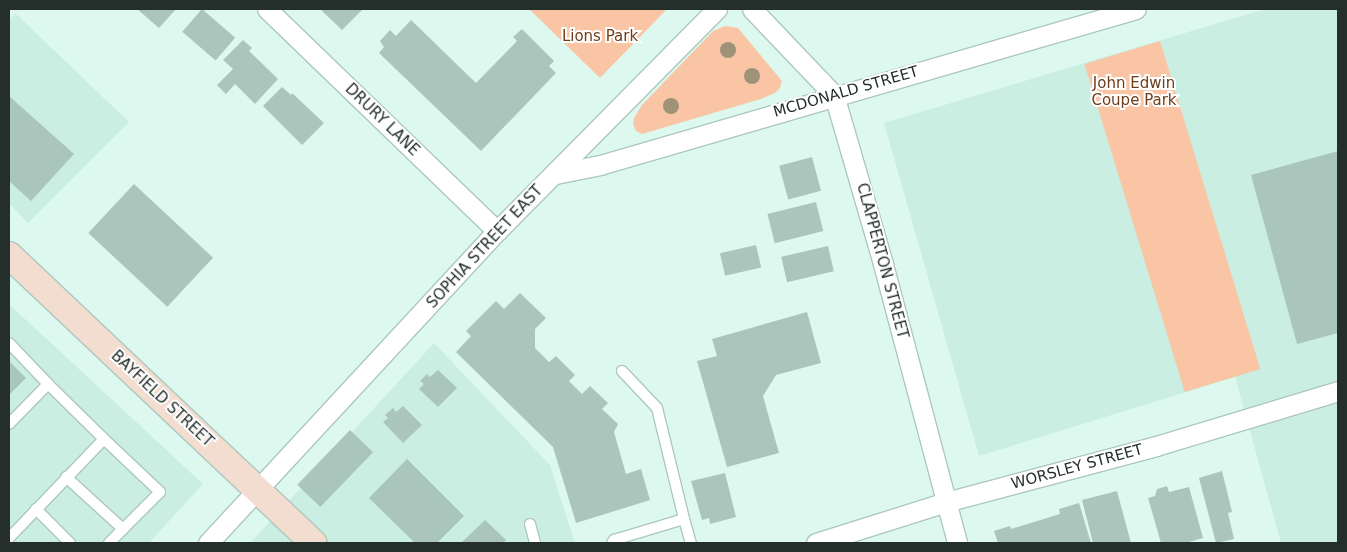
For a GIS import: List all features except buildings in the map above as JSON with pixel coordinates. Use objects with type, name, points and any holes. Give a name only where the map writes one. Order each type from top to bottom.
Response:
[{"type":"main road","name":"BAYFIELD STREET","points":[[9,255],[259,489],[314,543]]},
{"type":"street","name":"DRURY LANE","points":[[267,9],[497,231]]},
{"type":"street","name":"SOPHIA STREET EAST","points":[[208,543],[497,231],[716,9]]},
{"type":"street","name":"CLAPPERTON STREET","points":[[752,9],[834,95],[884,264],[957,543]]},
{"type":"street","name":"MCDONALD STREET","points":[[555,174],[600,164],[1136,9]]},
{"type":"street","name":"WORSLEY STREET","points":[[816,543],[946,502],[1156,446],[1338,392]]},
{"type":"lane","points":[[9,343],[48,384],[160,492],[109,543]]},
{"type":"lane","points":[[622,371],[657,408],[691,543]]},
{"type":"lane","points":[[9,424],[48,384]]},
{"type":"lane","points":[[9,538],[104,439]]},
{"type":"lane","points":[[66,477],[123,529]]},
{"type":"lane","points":[[36,509],[70,543]]},
{"type":"lane","points":[[612,543],[614,540],[684,519]]},
{"type":"lane","points":[[530,524],[535,543]]},
{"type":"shaded area","points":[[1265,9],[1338,9],[1338,543],[1281,543],[1235,377],[979,456],[884,123]]},
{"type":"shaded area","points":[[15,13],[129,122],[28,223],[9,203],[9,21]]},
{"type":"shaded area","points":[[9,304],[203,484],[149,543],[9,543]]},
{"type":"shaded area","points":[[434,343],[550,465],[575,543],[250,543]]},
{"type":"green space","name":"Lions Park","points":[[529,9],[667,9],[600,78]]},
{"type":"green space","points":[[725,26],[738,28],[782,81],[780,88],[775,93],[761,99],[642,134],[636,131],[633,124],[634,118],[642,105],[713,31]]},
{"type":"green space","name":"John Edwin Coupe Park","points":[[1160,41],[1260,369],[1185,392],[1084,64]]}]
